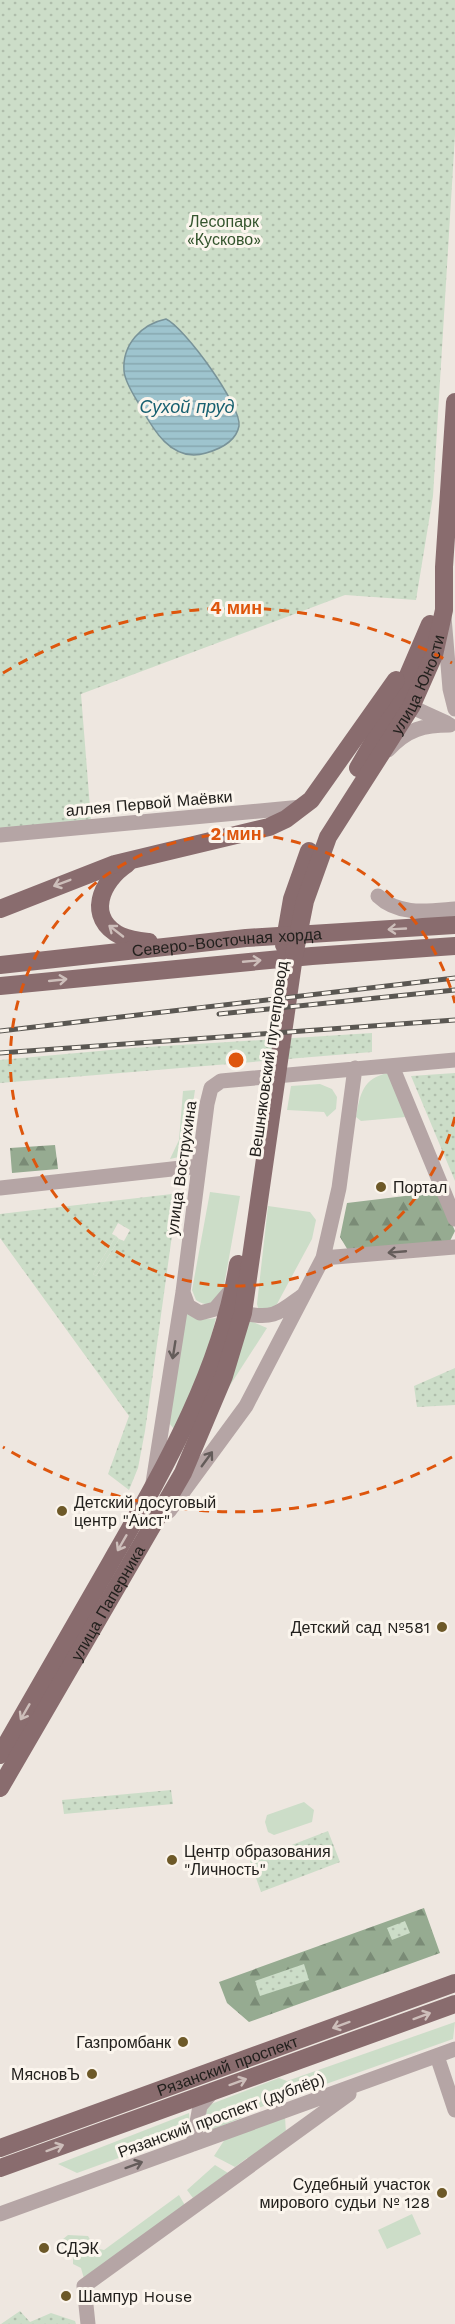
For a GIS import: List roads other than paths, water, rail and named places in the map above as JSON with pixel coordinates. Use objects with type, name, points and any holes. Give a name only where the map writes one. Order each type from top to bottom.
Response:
[{"type":"main road","name":"улица Юности","points":[[373,758],[398,701],[434,655],[444,567],[455,402]]},
{"type":"main road","points":[[0,909],[71,879],[137,858],[269,827],[302,807],[311,800],[398,701],[437,617]]},
{"type":"main road","name":"Вешняковский путепровод","points":[[248,1239],[305,901],[328,837],[373,758]]},
{"type":"main road","points":[[137,858],[108,879],[102,892],[102,915],[110,927],[122,936],[171,946]]},
{"type":"main road","name":"Северо-Восточная хорда","points":[[0,965],[291,934],[455,925]]},
{"type":"main road","name":"Северо-Восточная хорда","points":[[0,986],[312,956],[455,946]]},
{"type":"main road","name":"улица Паперника","points":[[0,1755],[151,1492],[208,1371],[248,1239]]},
{"type":"main road","name":"улица Паперника","points":[[0,1788],[183,1473],[224,1376],[243,1313],[248,1239]]},
{"type":"main road","name":"Рязанский проспект","points":[[0,2148],[455,1983]]},
{"type":"main road","name":"Рязанский проспект","points":[[0,2168],[455,2004]]},
{"type":"street","points":[[437,617],[447,631],[450,688],[455,709]]},
{"type":"street","points":[[398,701],[453,726]]},
{"type":"street","points":[[373,758],[409,731],[428,725],[453,726]]},
{"type":"street","name":"аллея Первой Маёвки","points":[[0,835],[302,807]]},
{"type":"street","points":[[378,896],[388,906],[400,910],[455,909]]},
{"type":"street","name":"улица Вострухина","points":[[151,1492],[183,1292],[211,1088],[221,1081],[455,1060]]},
{"type":"street","points":[[392,1066],[455,1219]]},
{"type":"street","points":[[135,1557],[246,1406],[323,1258],[339,1188],[355,1068]]},
{"type":"street","points":[[0,1188],[199,1166]]},
{"type":"street","points":[[323,1258],[455,1247]]},
{"type":"street","points":[[183,1292],[188,1306],[200,1313],[215,1309],[235,1286]]},
{"type":"street","points":[[243,1313],[259,1317],[275,1315],[307,1292]]},
{"type":"street","name":"Рязанский проспект (дублёр)","points":[[0,2214],[455,2049]]},
{"type":"street","points":[[436,2056],[455,2110]]},
{"type":"street","points":[[88,2324],[84,2286],[371,2079]]},
{"type":"street","points":[[193,2144],[200,2106],[213,2091]]},
{"type":"street","points":[[296,2108],[304,2126]]},
{"type":"water","name":"Сухой пруд","points":[[166,319],[198,351],[222,385],[237,416],[239,426],[231,441],[206,453],[194,455],[183,453],[173,449],[165,442],[150,423],[126,379],[124,361],[130,344],[149,325]]},
{"type":"railway","points":[[0,1031],[455,978]]},
{"type":"railway","points":[[219,1014],[455,990]]},
{"type":"railway","points":[[0,1053],[455,1020]]},
{"type":"place","name":"Портал","points":[[381,1187]]},
{"type":"place","name":"Детский досуговый центр \"Аист\"","points":[[62,1511]]},
{"type":"place","name":"Детский сад №581","points":[[442,1627]]},
{"type":"place","name":"Центр образования \"Личность\"","points":[[172,1860]]},
{"type":"place","name":"Газпромбанк","points":[[183,2042]]},
{"type":"place","name":"МясновЪ","points":[[92,2074]]},
{"type":"place","name":"Судебный участок мирового судьи № 128","points":[[442,2193]]},
{"type":"place","name":"СДЭК","points":[[44,2248]]},
{"type":"place","name":"Шампур House","points":[[66,2296]]},
{"type":"park label","name":"Лесопарк «Кусково»","points":[[224,230]]}]
